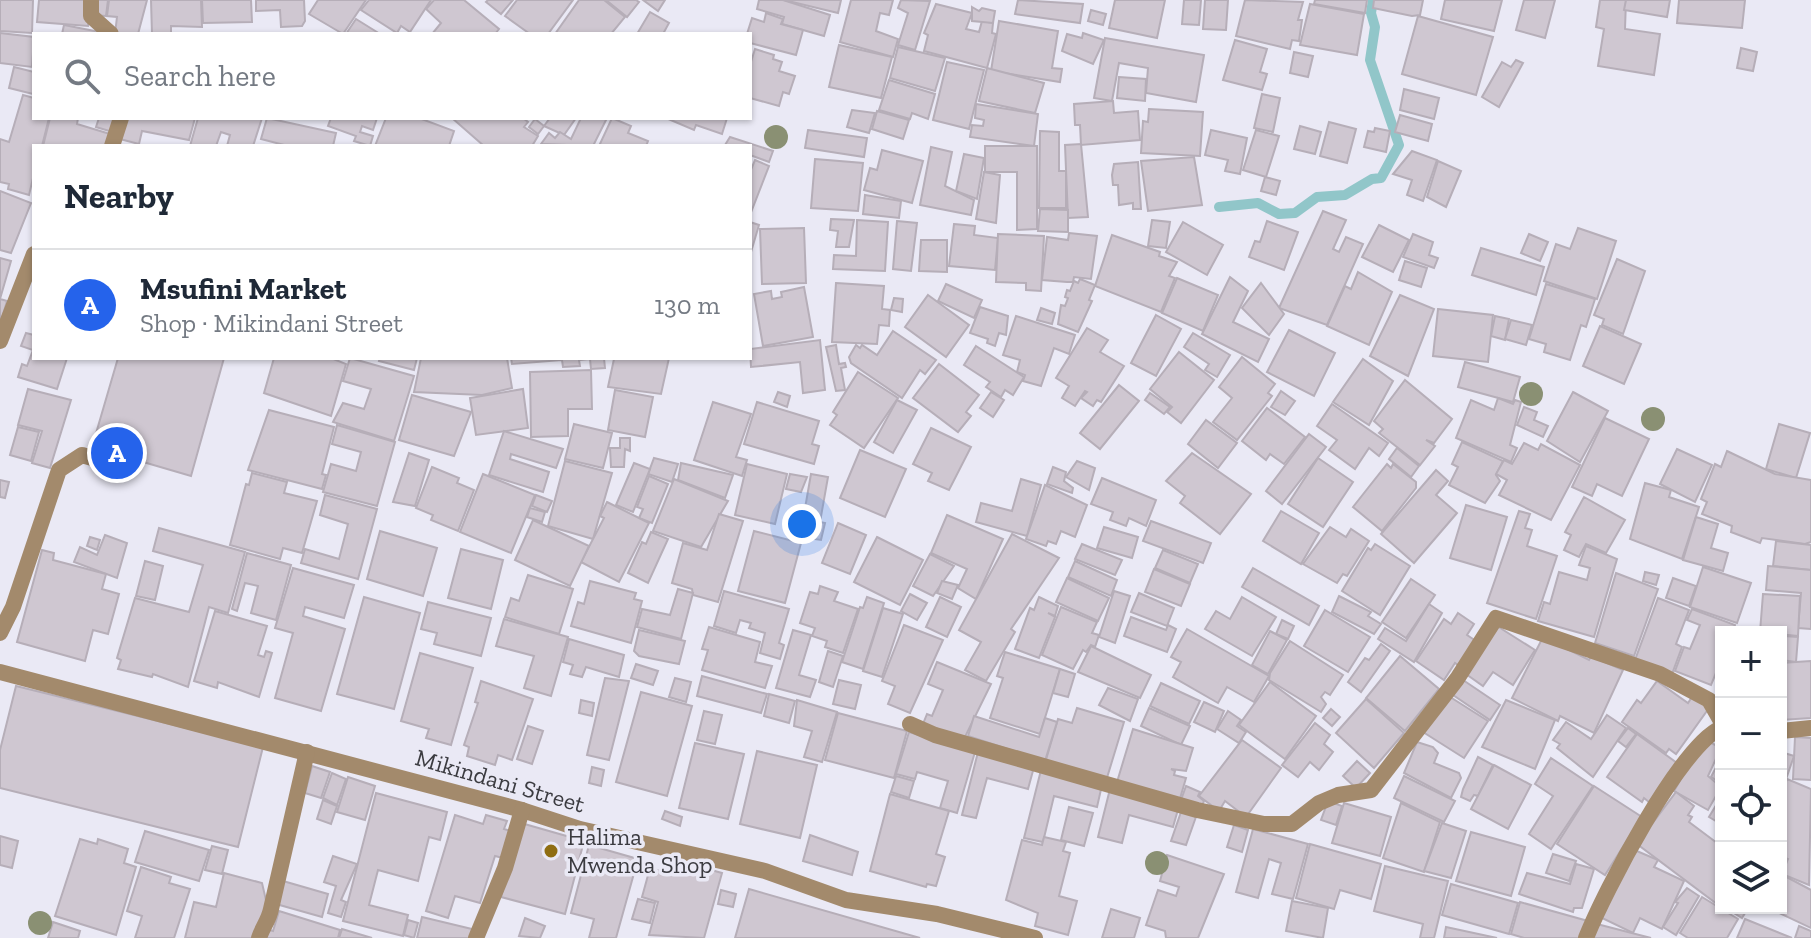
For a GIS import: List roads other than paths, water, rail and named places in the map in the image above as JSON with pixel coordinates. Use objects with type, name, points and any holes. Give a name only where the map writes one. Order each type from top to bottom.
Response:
[{"type":"street","points":[[91,0],[91,16],[109,32]]},
{"type":"street","points":[[113,144],[120,120]]},
{"type":"street","points":[[0,341],[32,259]]},
{"type":"street","points":[[0,633],[13,607],[59,470],[82,455],[126,468]]},
{"type":"street","points":[[910,724],[935,735],[1197,810],[1264,824],[1292,824],[1319,803],[1338,795],[1371,790],[1457,679],[1496,618],[1660,674],[1709,700],[1715,710]]},
{"type":"street","name":"Mikindani Street","points":[[0,672],[522,810],[580,829],[765,871],[846,900],[937,914],[1035,938]]},
{"type":"street","points":[[1787,730],[1811,728]]},
{"type":"street","points":[[1586,938],[1621,865],[1684,761],[1699,742],[1715,732]]},
{"type":"street","points":[[259,938],[286,853],[307,752]]},
{"type":"street","points":[[476,938],[505,868],[522,810]]},
{"type":"waterway","points":[[1219,207],[1258,203],[1279,214],[1295,213],[1317,197],[1345,195],[1372,179],[1381,178],[1399,145],[1370,60],[1375,27],[1371,13],[1373,0]]},
{"type":"place","name":"Msufini Market","points":[[117,453]]},
{"type":"place","name":"Halima Mwenda Shop","points":[[551,851]]}]
